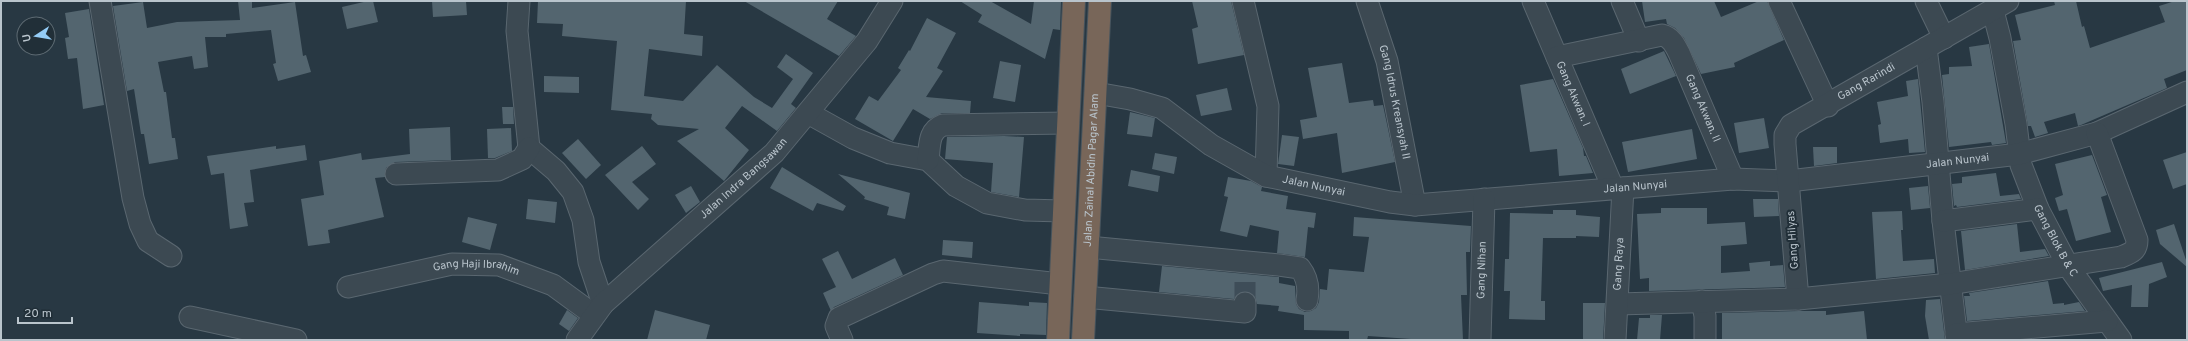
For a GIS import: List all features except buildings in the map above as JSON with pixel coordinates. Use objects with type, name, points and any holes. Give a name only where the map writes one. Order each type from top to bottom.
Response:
[{"type":"highway","points":[[1058,340],[1074,1]]},
{"type":"highway","name":"Jalan Zainal Abidin Pagar Alam","points":[[1083,340],[1100,1]]},
{"type":"street","points":[[100,1],[133,198],[140,224],[148,241],[171,256]]},
{"type":"street","points":[[396,174],[498,170],[522,159],[529,148],[517,31],[519,1]]},
{"type":"street","name":"Jalan Indra Bangsawan","points":[[576,340],[599,309],[774,153],[867,41],[892,1]]},
{"type":"street","points":[[1243,1],[1260,64],[1268,106],[1266,176]]},
{"type":"street","name":"Gang Idrus Kreansyah II","points":[[1367,1],[1387,61],[1415,205]]},
{"type":"street","name":"Gang Akwan. I","points":[[1532,1],[1618,188]]},
{"type":"street","points":[[1557,58],[1639,41],[1622,1]]},
{"type":"street","points":[[1779,1],[1828,106]]},
{"type":"street","points":[[1926,1],[1935,43],[1933,102],[1937,164],[1942,221],[1956,337],[2107,321]]},
{"type":"street","name":"Gang Rarindi","points":[[1789,181],[1785,135],[1791,126],[2000,6]]},
{"type":"street","name":"Gang Blok B & C","points":[[2000,6],[2000,38],[2016,124],[2019,154],[2038,209],[2068,266],[2121,340]]},
{"type":"street","name":"Gang Akwan. II","points":[[1639,41],[1662,35],[1669,38],[1679,53],[1733,179]]},
{"type":"street","name":"Jalan Nunyai","points":[[1096,93],[1130,99],[1162,108],[1211,145],[1266,176],[1390,202],[1415,205],[1733,179],[1789,181],[2019,154],[2097,133],[2187,92]]},
{"type":"street","points":[[808,113],[853,138],[890,154],[928,160],[956,186],[986,203],[1025,210],[1063,211]]},
{"type":"street","points":[[928,160],[931,134],[936,128],[943,125],[1068,123]]},
{"type":"street","points":[[1618,304],[1798,299],[1950,284],[2122,257],[2133,252],[2137,246],[2131,222],[2097,133]]},
{"type":"street","points":[[529,148],[556,171],[573,192],[583,220],[589,262],[599,309]]},
{"type":"street","name":"Gang Hilyas","points":[[1789,181],[1798,299]]},
{"type":"street","name":"Gang Raya","points":[[1615,340],[1618,304],[1618,188]]},
{"type":"street","name":"Gang Nihan","points":[[1480,340],[1484,199]]},
{"type":"street","points":[[1942,221],[2038,209]]},
{"type":"street","points":[[1088,247],[1245,267],[1300,268],[1305,275],[1308,294],[1307,300]]},
{"type":"street","name":"Gang Haji Ibrahim","points":[[348,288],[452,264],[499,266],[553,285],[599,309]]},
{"type":"street","points":[[842,340],[836,326],[838,318],[933,274],[943,271],[1060,284]]},
{"type":"street","points":[[1085,297],[1245,312],[1245,303]]},
{"type":"street","points":[[1702,301],[1705,316],[1706,340]]},
{"type":"street","points":[[190,317],[296,340]]},
{"type":"tunnel","points":[[1245,273],[1245,303]]}]
